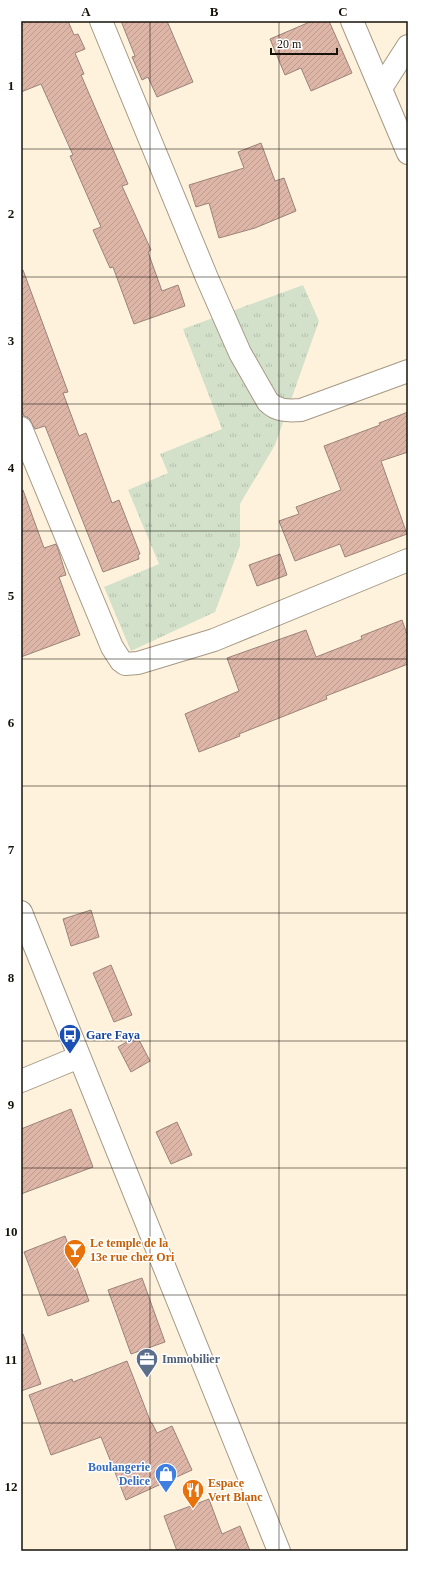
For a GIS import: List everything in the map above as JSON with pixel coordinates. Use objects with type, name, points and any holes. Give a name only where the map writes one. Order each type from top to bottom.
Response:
[{"type":"street","points":[[101,21],[206,278],[240,353],[268,402],[273,408],[286,411],[301,410],[408,371]]},
{"type":"street","points":[[352,21],[408,153]]},
{"type":"street","points":[[381,88],[408,46]]},
{"type":"street","points":[[21,428],[112,647],[121,661],[125,664],[138,663],[214,640],[408,560]]},
{"type":"street","points":[[21,912],[279,1551]]},
{"type":"street","points":[[21,1081],[79,1057]]},
{"type":"green space","points":[[303,285],[319,321],[275,445],[240,504],[240,546],[215,612],[131,651],[104,587],[159,564],[128,490],[168,473],[160,454],[222,429],[183,329]]},
{"type":"building","points":[[21,21],[68,21],[74,35],[78,34],[85,49],[75,53],[84,74],[81,75],[128,184],[122,186],[151,250],[148,252],[162,291],[178,285],[185,306],[134,324],[113,267],[110,268],[93,230],[101,227],[70,156],[73,155],[41,84],[21,92]]},
{"type":"building","points":[[121,21],[167,21],[193,82],[157,97],[148,77],[142,80],[132,57],[135,56]]},
{"type":"building","points":[[312,21],[329,21],[352,73],[311,91],[301,68],[285,75],[270,39]]},
{"type":"building","points":[[261,143],[275,181],[284,178],[296,211],[255,228],[219,238],[209,203],[196,207],[189,185],[244,168],[238,152]]},
{"type":"building","points":[[21,270],[23,270],[68,392],[63,393],[79,436],[86,433],[112,503],[119,500],[140,554],[138,555],[139,559],[103,572],[45,426],[35,429],[29,418],[24,416],[21,408]]},
{"type":"building","points":[[408,412],[408,452],[381,461],[407,534],[345,557],[340,544],[295,561],[279,521],[299,514],[296,507],[341,490],[324,446],[380,425],[379,423]]},
{"type":"building","points":[[21,490],[23,490],[44,548],[56,544],[66,575],[59,577],[80,635],[21,657]]},
{"type":"building","points":[[280,554],[287,575],[257,586],[249,565]]},
{"type":"building","points":[[402,620],[408,637],[408,664],[326,696],[327,699],[239,734],[240,736],[199,752],[185,714],[239,691],[227,658],[306,630],[316,657],[362,639],[361,636]]},
{"type":"building","points":[[91,910],[99,937],[71,946],[63,919]]},
{"type":"building","points":[[111,965],[132,1015],[114,1022],[93,973]]},
{"type":"building","points":[[137,1036],[150,1061],[131,1072],[118,1047]]},
{"type":"building","points":[[71,1109],[93,1167],[21,1194],[21,1129]]},
{"type":"building","points":[[177,1122],[192,1155],[171,1164],[156,1132]]},
{"type":"building","points":[[65,1236],[89,1301],[48,1316],[24,1252]]},
{"type":"building","points":[[142,1278],[165,1342],[131,1354],[108,1290]]},
{"type":"building","points":[[23,1334],[41,1384],[21,1391],[21,1335]]},
{"type":"building","points":[[127,1361],[151,1423],[157,1433],[172,1426],[192,1470],[126,1500],[101,1437],[51,1455],[29,1395],[72,1379],[73,1382]]},
{"type":"building","points":[[209,1499],[222,1534],[240,1526],[250,1551],[177,1551],[164,1516]]},
{"type":"place","name":"Gare Faya","points":[[70,1054]]},
{"type":"place","name":"Le temple de la 13e rue chez Ori","points":[[75,1270]]},
{"type":"place","name":"Immobilier","points":[[147,1378]]},
{"type":"place","name":"Boulangerie Delice","points":[[166,1494]]},
{"type":"place","name":"Espace Vert Blanc","points":[[193,1510]]}]
